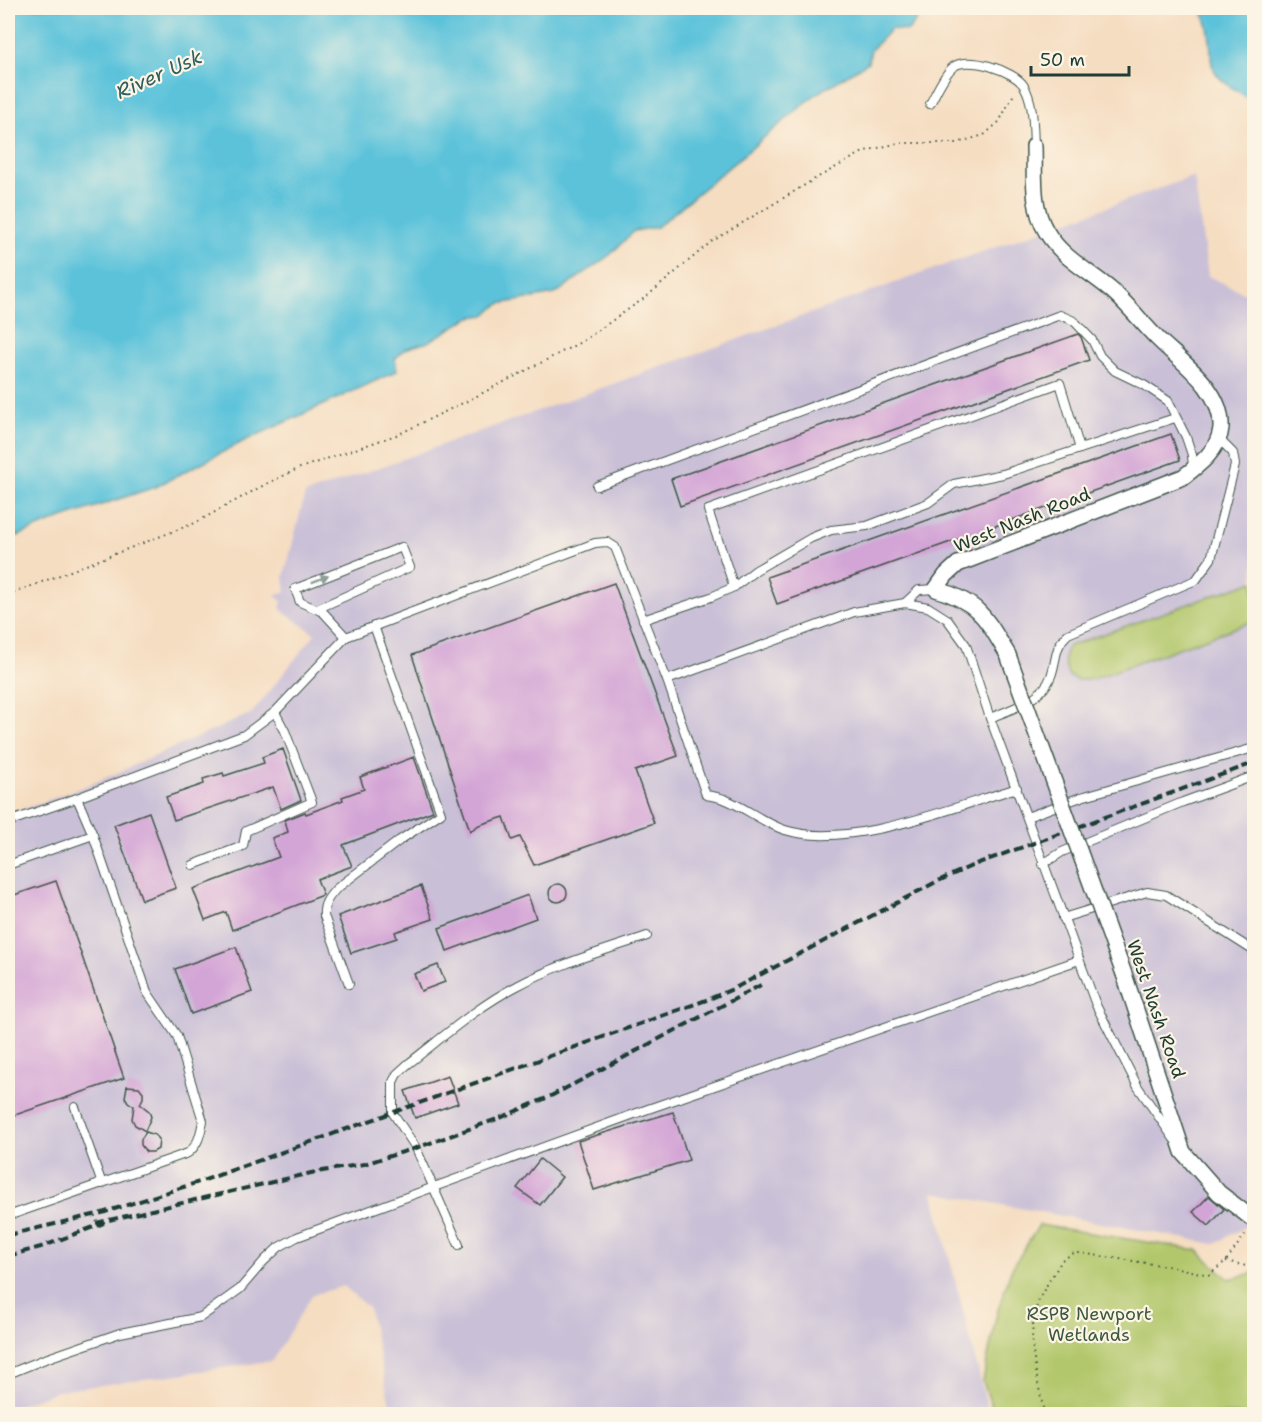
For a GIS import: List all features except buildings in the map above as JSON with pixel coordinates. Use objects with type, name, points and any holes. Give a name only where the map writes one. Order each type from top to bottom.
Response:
[{"type":"street","points":[[1034,146],[1036,207],[1045,230],[1064,254],[1111,289],[1201,380],[1218,410],[1221,428],[1218,439]]},
{"type":"street","name":"West Nash Road","points":[[1218,439],[1208,457],[1169,483],[958,564],[936,589],[954,595],[978,609],[1008,655],[1124,974],[1183,1152],[1251,1225]]},
{"type":"lane","points":[[930,104],[951,68],[963,62],[975,62],[1015,76],[1024,86],[1032,112],[1034,146]]},
{"type":"lane","points":[[597,486],[1060,315],[1074,321],[1092,340],[1100,356],[1114,371],[1168,401],[1186,437],[1192,455],[1193,469]]},
{"type":"lane","points":[[734,586],[708,510],[1060,383],[1080,448]]},
{"type":"lane","points":[[644,620],[711,597],[734,586],[756,570],[811,538],[831,530],[867,526],[928,503],[954,484],[1003,474],[1175,418]]},
{"type":"lane","points":[[990,718],[1033,698],[1046,686],[1051,677],[1057,648],[1068,634],[1196,580],[1211,559],[1235,465],[1233,453],[1218,439]]},
{"type":"lane","points":[[8,822],[244,735],[275,712],[346,636],[595,543],[607,542],[615,547],[644,620],[706,795],[724,799],[784,830],[825,836],[852,833],[915,819],[1017,788]]},
{"type":"lane","points":[[317,609],[410,567],[402,547],[295,589],[300,602],[324,612],[346,636]]},
{"type":"lane","points":[[905,603],[919,590],[936,589]]},
{"type":"lane","points":[[667,680],[854,612],[905,603],[928,607],[947,619],[966,645],[990,718],[1096,1005],[1125,1064],[1154,1112],[1183,1152]]},
{"type":"lane","points":[[349,984],[324,916],[327,899],[336,889],[400,840],[441,813],[374,626]]},
{"type":"lane","points":[[193,865],[243,846],[246,831],[312,802],[285,731],[275,712]]},
{"type":"lane","points":[[1027,817],[1081,797],[1254,748]]},
{"type":"lane","points":[[1044,864],[1062,852],[1183,802],[1254,776]]},
{"type":"lane","points":[[8,1216],[188,1153],[197,1145],[203,1121],[177,1036],[147,992],[93,835],[77,798]]},
{"type":"lane","points":[[8,865],[93,835]]},
{"type":"lane","points":[[1063,918],[1147,892],[1156,892],[1166,895],[1254,951]]},
{"type":"lane","points":[[459,1245],[416,1148],[393,1113],[392,1092],[397,1074],[474,1014],[517,985],[647,936]]},
{"type":"lane","points":[[8,1374],[120,1333],[201,1317],[240,1289],[279,1247],[297,1237],[648,1108],[1079,960]]},
{"type":"lane","points":[[75,1107],[102,1184]]},
{"type":"path","points":[[8,594],[195,523],[300,468],[399,434],[469,400],[583,341],[646,297],[711,242],[865,151],[899,143],[957,143],[984,135],[999,122],[1019,81]]},
{"type":"path","points":[[1044,1414],[1032,1340],[1032,1325],[1040,1300],[1067,1255],[1080,1253],[1173,1267],[1209,1275],[1226,1261],[1251,1225]]},
{"type":"path","points":[[1226,1261],[1254,1268]]},
{"type":"shaded area","points":[[1194,176],[1208,276],[1242,292],[1254,292],[1254,1222],[1214,1244],[933,1192],[989,1414],[392,1414],[369,1309],[344,1286],[312,1295],[272,1361],[58,1391],[8,1409],[8,815],[94,783],[252,713],[315,634],[280,609],[282,601],[275,596],[286,591],[284,577],[305,494]]},
{"type":"green space","points":[[1254,581],[1254,621],[1093,679],[1077,680],[1069,676],[1064,661],[1069,646]]},
{"type":"green space","name":"RSPB Newport Wetlands","points":[[1039,1225],[1197,1250],[1229,1279],[1254,1273],[1254,1414],[994,1414],[983,1381],[997,1313],[1011,1270]]},
{"type":"water","name":"River Usk","points":[[8,8],[912,8],[919,17],[908,31],[891,29],[871,50],[868,62],[815,95],[657,227],[634,231],[610,255],[555,294],[499,304],[485,315],[470,317],[428,342],[405,349],[395,359],[397,371],[242,442],[155,487],[62,518],[8,540]]},
{"type":"water","points":[[1199,8],[1254,8],[1254,104],[1216,73],[1211,62],[1207,23]]},
{"type":"railway","points":[[8,1235],[102,1213],[199,1182],[709,999],[735,988],[938,881],[976,864],[1254,763]]},
{"type":"railway","points":[[96,1223],[311,1173],[364,1164],[500,1118],[551,1096],[761,985]]},
{"type":"railway","points":[[8,1256],[41,1247],[104,1223]]}]
